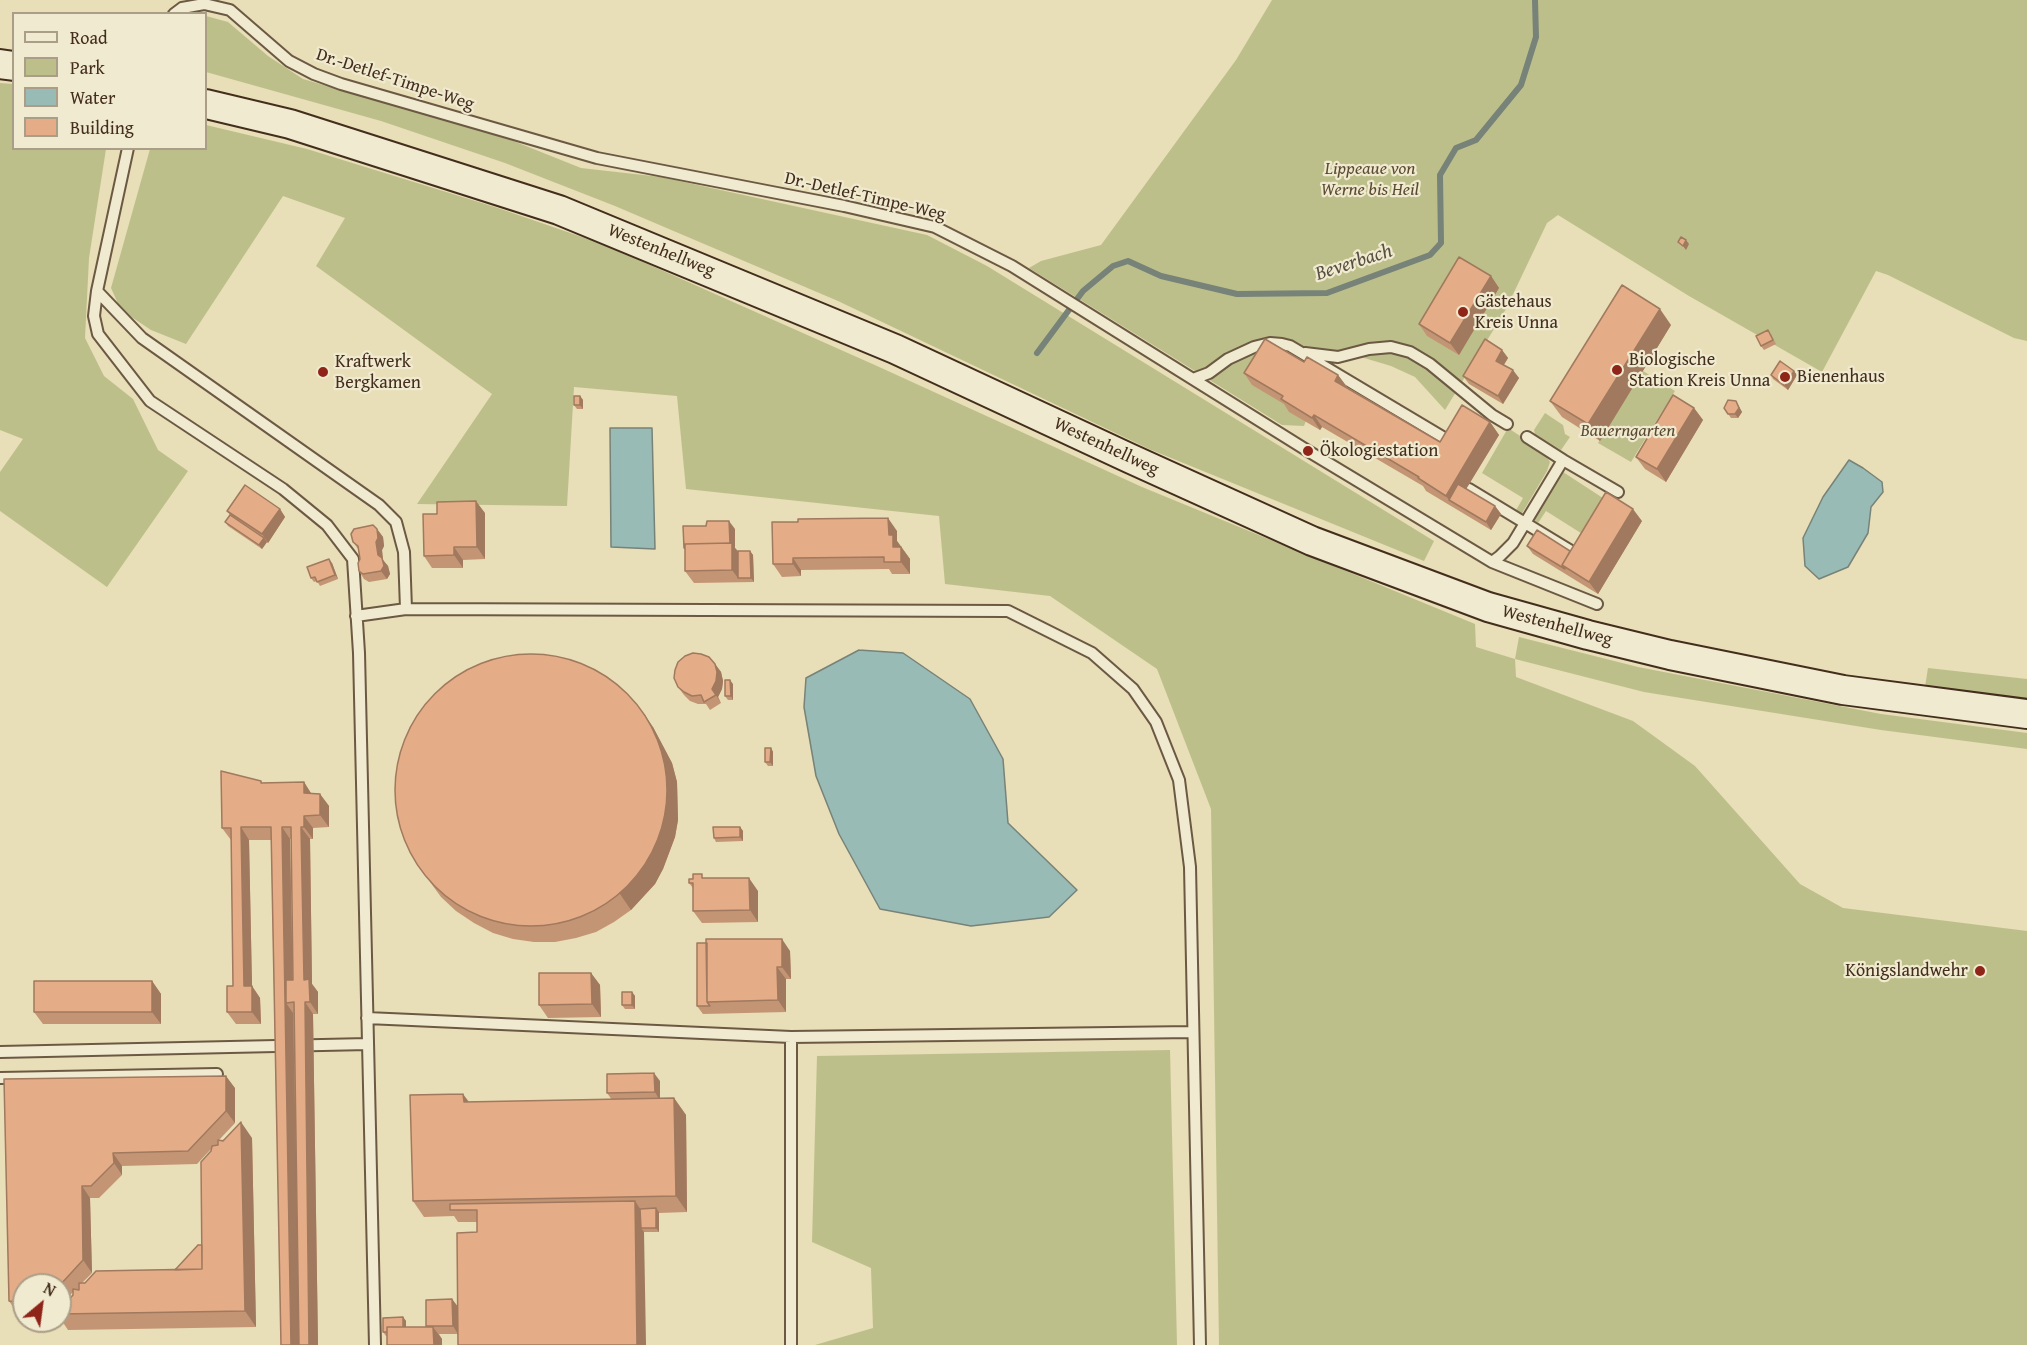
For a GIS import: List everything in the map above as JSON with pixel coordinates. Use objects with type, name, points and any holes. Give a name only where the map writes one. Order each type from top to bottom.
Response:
[{"type":"main road","name":"Westenhellweg","points":[[207,104],[290,124],[559,210],[768,294],[895,349],[1312,541],[1488,607],[1670,656],[1832,688],[2027,714]]},
{"type":"lane","name":"Dr.-Detlef-Timpe-Weg","points":[[177,12],[182,8],[204,4],[230,10],[289,61],[314,74],[597,158],[844,206],[935,227],[1012,266],[1492,562],[1597,604]]},
{"type":"lane","points":[[128,150],[97,291],[94,316],[98,334],[150,400],[283,489],[327,525],[352,559],[359,653],[375,1345]]},
{"type":"lane","points":[[97,291],[142,338],[379,505],[396,522],[404,552],[406,609]]},
{"type":"lane","points":[[1193,378],[1209,373],[1228,359],[1254,347],[1270,343],[1282,344],[1451,442]]},
{"type":"lane","points":[[1298,353],[1338,357],[1369,349],[1391,347],[1410,352],[1430,364],[1492,415],[1507,424]]},
{"type":"lane","points":[[1527,437],[1618,492]]},
{"type":"lane","points":[[1492,562],[1513,543],[1563,460]]},
{"type":"lane","points":[[1469,489],[1576,554]]},
{"type":"lane","points":[[356,615],[406,609],[1008,611],[1092,653],[1133,689],[1156,722],[1179,780],[1190,867],[1200,1345]]},
{"type":"lane","points":[[367,1018],[791,1037],[1193,1032]]},
{"type":"lane","points":[[791,1037],[791,1345]]},
{"type":"lane","points":[[0,1052],[368,1044]]},
{"type":"lane","points":[[0,1078],[217,1074]]},
{"type":"green space","name":"Lippeaue von Werne bis Heil","points":[[1272,0],[2027,0],[2027,341],[2014,338],[1876,271],[1822,372],[1689,296],[1558,215],[1547,223],[1506,309],[1445,410],[1415,377],[1391,366],[1361,357],[1334,364],[1317,390],[1304,426],[1282,425],[1029,268],[1041,261],[1101,245],[1236,60]]},
{"type":"green space","points":[[207,16],[228,22],[268,56],[303,79],[511,140],[581,168],[661,177],[927,235],[987,266],[1434,541],[1424,561],[1149,449],[838,301],[615,206],[505,163],[381,121],[207,72]]},
{"type":"green space","points":[[0,83],[12,84],[12,150],[106,150],[89,258],[85,338],[104,376],[133,399],[158,450],[188,471],[107,587],[0,511],[0,472],[23,439],[0,430]]},
{"type":"green space","points":[[207,125],[307,149],[498,208],[605,245],[1142,487],[1475,624],[1476,647],[1515,659],[1516,677],[1633,721],[1695,766],[1800,884],[1843,908],[2027,931],[2027,1345],[1219,1345],[1211,809],[1157,669],[1050,596],[945,584],[939,516],[686,489],[677,396],[574,387],[567,506],[417,504],[492,394],[316,266],[345,218],[283,196],[186,344],[151,330],[121,310],[111,288],[150,150],[207,150]]},
{"type":"green space","name":"Bauerngarten","points":[[1643,371],[1675,391],[1631,462],[1598,443]]},
{"type":"green space","points":[[1545,413],[1563,425],[1565,434],[1570,437],[1561,450],[1535,434],[1534,430]]},
{"type":"green space","points":[[1508,428],[1543,451],[1550,462],[1521,515],[1515,512],[1523,498],[1482,473]]},
{"type":"green space","points":[[1563,472],[1606,500],[1584,535],[1546,511],[1538,523],[1534,520]]},
{"type":"green space","points":[[1519,637],[1638,667],[1881,714],[2027,733],[2027,749],[1881,730],[1644,692],[1515,659]]},
{"type":"green space","points":[[1928,668],[2027,679],[2027,699],[1925,687]]},
{"type":"green space","points":[[1170,1050],[1177,1345],[815,1345],[873,1328],[871,1268],[812,1242],[817,1056]]},
{"type":"water","points":[[610,428],[652,428],[655,549],[611,547]]},
{"type":"water","points":[[1849,460],[1882,482],[1883,492],[1871,507],[1868,533],[1848,567],[1819,579],[1805,566],[1803,538],[1823,497]]},
{"type":"water","points":[[859,650],[903,653],[970,699],[1003,759],[1008,823],[1077,890],[1049,917],[971,926],[880,909],[839,834],[816,776],[804,707],[806,678]]},
{"type":"building","points":[[1681,237],[1686,240],[1683,246],[1678,242]]},
{"type":"building","points":[[1459,257],[1491,276],[1450,343],[1419,324]]},
{"type":"building","points":[[1622,285],[1660,309],[1588,424],[1550,401]]},
{"type":"building","points":[[1768,330],[1773,340],[1761,346],[1756,336]]},
{"type":"building","points":[[1265,339],[1304,362],[1307,357],[1338,375],[1335,381],[1440,442],[1462,405],[1490,422],[1446,496],[1419,477],[1314,415],[1312,418],[1281,399],[1283,396],[1244,373]]},
{"type":"building","points":[[1485,339],[1502,350],[1496,361],[1513,370],[1498,396],[1463,376]]},
{"type":"building","name":"Bienenhaus","points":[[1780,361],[1794,371],[1785,386],[1771,375]]},
{"type":"building","points":[[1673,395],[1694,408],[1657,469],[1636,457]]},
{"type":"building","points":[[574,396],[580,396],[580,405],[574,405]]},
{"type":"building","points":[[1728,400],[1736,401],[1739,408],[1735,414],[1728,414],[1724,408]]},
{"type":"building","points":[[1458,484],[1495,506],[1486,522],[1449,500]]},
{"type":"building","points":[[245,485],[280,509],[262,534],[227,511]]},
{"type":"building","points":[[1606,492],[1633,509],[1589,582],[1562,565]]},
{"type":"building","points":[[476,501],[477,547],[454,547],[454,555],[424,556],[423,514],[437,514],[437,502]]},
{"type":"building","points":[[230,515],[264,538],[259,545],[225,522]]},
{"type":"building","points":[[888,518],[889,535],[893,535],[893,547],[901,547],[901,562],[884,562],[884,557],[793,558],[793,564],[773,564],[772,522],[798,522],[798,519]]},
{"type":"building","points":[[707,521],[729,521],[730,543],[685,544],[684,548],[683,526],[706,526]]},
{"type":"building","points":[[373,525],[377,529],[378,555],[382,558],[384,566],[381,571],[363,574],[359,571],[358,546],[353,542],[351,534],[354,529]]},
{"type":"building","points":[[1537,530],[1570,551],[1562,565],[1565,569],[1527,546]]},
{"type":"building","points":[[732,543],[732,570],[685,571],[685,544]]},
{"type":"building","points":[[738,551],[750,551],[751,578],[738,578]]},
{"type":"building","points":[[329,559],[335,575],[317,582],[315,577],[311,578],[307,567]]},
{"type":"building","points":[[693,653],[709,657],[715,664],[717,672],[712,689],[716,695],[704,702],[701,695],[692,696],[684,692],[678,687],[674,678],[678,662]]},
{"type":"building","points":[[531,654],[570,660],[595,670],[627,694],[644,715],[656,738],[664,764],[667,790],[661,829],[651,854],[627,886],[606,903],[583,915],[557,923],[531,926],[492,920],[467,910],[435,886],[418,865],[406,842],[398,816],[395,790],[401,751],[411,726],[435,694],[456,677],[479,665],[505,657]]},
{"type":"building","points":[[725,680],[730,680],[731,696],[725,696]]},
{"type":"building","points":[[765,748],[771,748],[770,762],[765,762]]},
{"type":"building","points":[[221,771],[261,781],[261,783],[304,782],[304,793],[320,794],[320,815],[304,816],[304,827],[301,827],[304,980],[309,979],[310,1002],[305,1002],[309,1345],[299,1345],[294,1002],[286,1003],[286,980],[293,980],[291,827],[282,827],[291,1345],[281,1345],[271,827],[241,827],[244,986],[252,986],[252,1012],[227,1012],[227,986],[233,986],[231,828],[222,828]]},
{"type":"building","points":[[713,827],[740,827],[740,837],[714,838]]},
{"type":"building","points":[[693,874],[702,874],[702,878],[749,878],[750,910],[693,911],[693,883],[689,883],[689,879],[693,879]]},
{"type":"building","points":[[706,939],[782,939],[782,967],[777,967],[778,1000],[707,1002]]},
{"type":"building","points":[[697,943],[707,943],[707,1002],[710,1006],[697,1006]]},
{"type":"building","points":[[539,973],[591,973],[592,1004],[539,1005]]},
{"type":"building","points":[[34,981],[152,981],[152,1012],[34,1012]]},
{"type":"building","points":[[622,992],[632,992],[632,1005],[622,1005]]},
{"type":"building","points":[[654,1073],[655,1092],[607,1093],[607,1074]]},
{"type":"building","points":[[226,1076],[226,1111],[188,1151],[113,1153],[114,1163],[91,1186],[82,1186],[83,1260],[71,1273],[12,1273],[12,1301],[9,1301],[4,1079]]},
{"type":"building","points":[[463,1094],[464,1102],[674,1098],[676,1196],[413,1201],[410,1095]]},
{"type":"building","points":[[241,1122],[245,1311],[72,1314],[73,1289],[79,1290],[79,1283],[85,1283],[96,1271],[202,1269],[201,1162],[211,1151],[212,1146],[218,1145],[218,1140],[223,1141]]},
{"type":"building","points":[[635,1201],[637,1345],[458,1345],[457,1233],[477,1232],[477,1210],[450,1210],[450,1204]]},
{"type":"building","points":[[656,1208],[656,1228],[641,1228],[640,1209]]},
{"type":"building","points":[[198,1245],[202,1245],[202,1269],[175,1270]]},
{"type":"building","points":[[452,1299],[453,1326],[426,1326],[426,1300]]},
{"type":"building","points":[[403,1317],[403,1327],[387,1327],[387,1332],[383,1332],[383,1318]]},
{"type":"building","points":[[387,1327],[433,1327],[434,1345],[387,1345]]},
{"type":"waterway","name":"Beverbach","points":[[1037,353],[1083,291],[1113,266],[1128,261],[1161,276],[1237,294],[1327,293],[1430,255],[1441,243],[1440,175],[1456,148],[1476,140],[1521,85],[1536,37],[1535,0]]},
{"type":"place","name":"Gästehaus Kreis Unna","points":[[1463,312]]},
{"type":"place","name":"Biologische Station Kreis Unna","points":[[1617,370]]},
{"type":"place","name":"Kraftwerk Bergkamen","points":[[323,372]]},
{"type":"place","name":"Bienenhaus","points":[[1785,377]]},
{"type":"place","name":"Ökologiestation","points":[[1308,451]]},
{"type":"place","name":"Königslandwehr","points":[[1980,971]]}]
